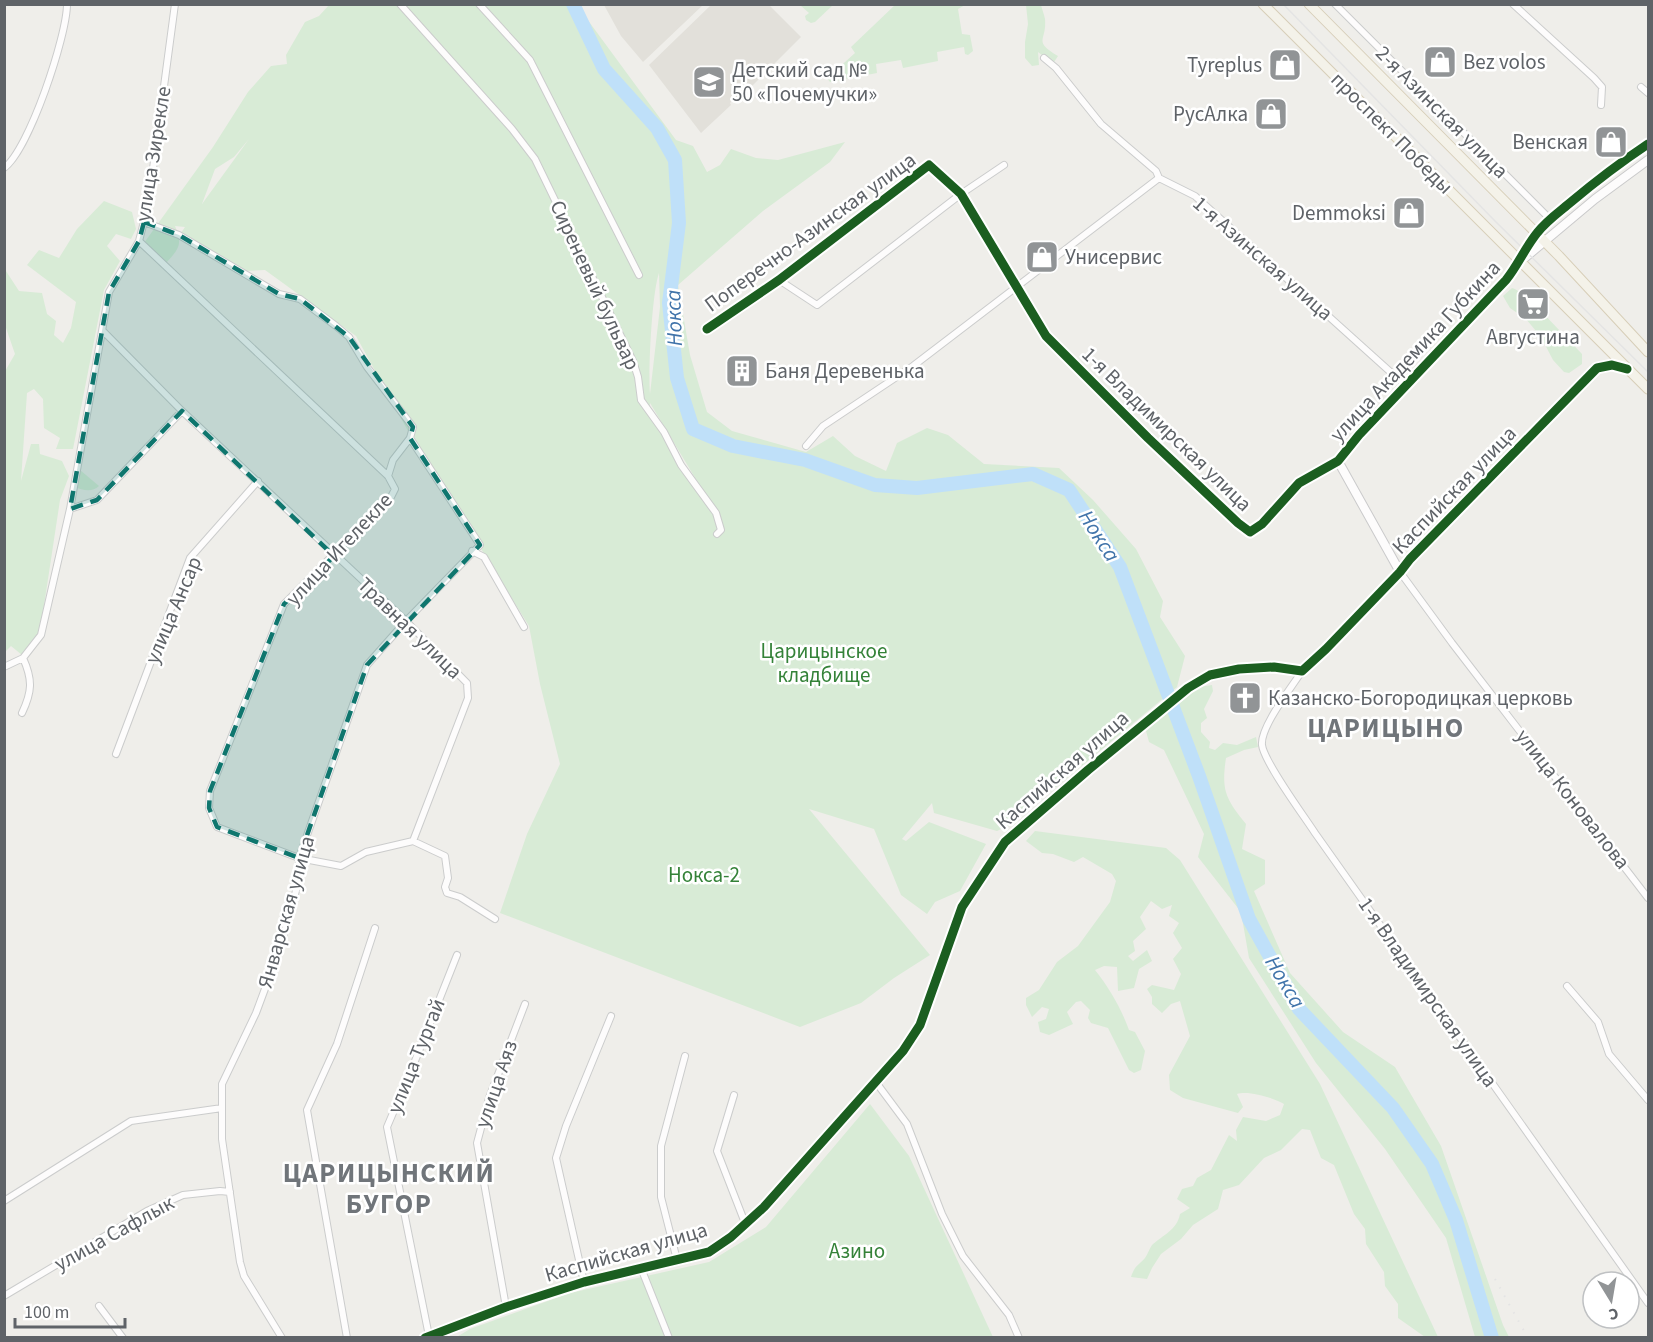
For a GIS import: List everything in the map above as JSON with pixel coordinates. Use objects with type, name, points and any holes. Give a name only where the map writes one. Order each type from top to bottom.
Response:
[{"type":"main road","name":"проспект Победы","points":[[1263,4],[1648,389]]},
{"type":"main road","name":"проспект Победы","points":[[1309,4],[1537,233],[1648,352]]},
{"type":"street","points":[[4,168],[18,152],[41,102],[62,35],[67,4]]},
{"type":"street","name":"улица Зирекле","points":[[23,658],[41,635],[70,509],[110,292],[139,241],[144,222],[175,4]]},
{"type":"street","name":"Сиреневый бульвар","points":[[400,4],[512,129],[534,159],[633,361],[641,400],[664,432],[681,465],[716,513],[721,530],[717,534]]},
{"type":"street","points":[[479,4],[530,60],[639,275]]},
{"type":"street","name":"2-я Азинская улица","points":[[1335,4],[1550,219]]},
{"type":"street","points":[[1513,4],[1602,87],[1600,105]]},
{"type":"street","name":"1-я Азинская улица","points":[[1044,58],[1056,68],[1101,124],[1156,171],[1159,178],[1195,196],[1406,386]]},
{"type":"street","points":[[1641,87],[1648,93]]},
{"type":"street","name":"улица Академика Губкина","points":[[1521,261],[1525,250],[1550,219],[1611,168],[1648,144]]},
{"type":"street","name":"улица Академика Губкина","points":[[1338,461],[1359,435],[1506,280],[1521,261],[1595,199],[1648,160]]},
{"type":"street","name":"Поперечно-Азинская улица","points":[[707,329],[779,280],[929,165],[961,194],[1016,287]]},
{"type":"street","name":"Поперечно-Азинская улица","points":[[779,280],[817,305],[961,194],[1004,165]]},
{"type":"street","points":[[806,446],[823,426],[913,366],[1159,178]]},
{"type":"street","points":[[144,222],[179,235],[279,294],[300,299],[350,337],[367,367],[413,426],[410,438],[393,460],[388,476]]},
{"type":"street","name":"улица Игелекле","points":[[139,241],[388,476],[395,489],[391,497],[284,604],[210,791],[209,808],[216,827],[299,858]]},
{"type":"street","name":"1-я Владимирская улица","points":[[1016,287],[1046,336],[1148,438],[1250,532],[1262,524],[1299,483],[1338,461]]},
{"type":"street","name":"Травная улица","points":[[103,331],[182,411],[258,481],[334,556],[406,621],[467,684],[468,698],[413,841]]},
{"type":"street","name":"Каспийская улица","points":[[427,1337],[506,1307],[584,1282],[709,1252],[731,1237],[764,1207],[903,1050],[920,1025],[962,907],[1005,842],[1188,688],[1210,675],[1239,669],[1274,667],[1302,672],[1587,378],[1598,368],[1612,365],[1627,369]]},
{"type":"street","points":[[70,509],[97,500],[182,411]]},
{"type":"street","name":"Январская улица","points":[[282,1338],[244,1276],[222,1138],[222,1084],[256,1013],[279,951],[299,880],[299,858],[367,665],[480,545],[410,438]]},
{"type":"street","name":"улица Коновалова","points":[[1338,461],[1400,572],[1648,898]]},
{"type":"street","name":"улица Ансар","points":[[116,754],[190,558],[258,481]]},
{"type":"street","points":[[472,551],[484,557],[524,627]]},
{"type":"street","points":[[4,667],[23,658],[31,676],[28,699],[22,713]]},
{"type":"street","name":"1-я Владимирская улица","points":[[1302,672],[1265,730],[1262,745],[1269,763],[1648,1304]]},
{"type":"street","points":[[299,858],[341,866],[366,852],[413,841],[445,856],[447,893],[460,897],[495,919]]},
{"type":"street","points":[[347,1338],[307,1110],[337,1044],[375,928]]},
{"type":"street","name":"улица Тургай","points":[[427,1337],[387,1127],[457,954]]},
{"type":"street","points":[[1567,986],[1599,1022],[1609,1054],[1648,1100]]},
{"type":"street","name":"улица Аяз","points":[[506,1307],[477,1143],[489,1098],[525,1004]]},
{"type":"street","points":[[584,1282],[556,1158],[566,1126],[611,1016]]},
{"type":"street","points":[[677,1260],[662,1197],[661,1146],[685,1056]]},
{"type":"street","points":[[876,1080],[908,1124],[942,1214],[963,1256],[1009,1315],[1019,1338]]},
{"type":"street","points":[[734,1095],[717,1151],[745,1223]]},
{"type":"street","points":[[4,1201],[131,1121],[222,1108]]},
{"type":"street","name":"улица Сафлык","points":[[4,1296],[147,1211],[183,1195],[230,1192]]},
{"type":"street","points":[[641,1268],[669,1338]]},
{"type":"street","points":[[99,1306],[123,1338]]},
{"type":"highlighted area","points":[[144,222],[179,235],[279,294],[300,299],[349,337],[413,427],[410,438],[480,545],[367,665],[299,858],[217,827],[209,808],[210,791],[284,604],[334,556],[182,411],[97,500],[70,509],[109,292],[139,241]]},
{"type":"shaded area","points":[[604,5],[703,5],[643,62],[621,36]]},
{"type":"shaded area","name":"Детский сад № 50 «Почемучки»","points":[[711,5],[769,5],[801,37],[736,102],[733,100],[731,105],[701,133],[649,65]]},
{"type":"green space","points":[[329,5],[581,5],[587,19],[676,140],[693,146],[707,172],[720,165],[731,149],[756,158],[778,160],[845,142],[830,162],[763,211],[678,285],[690,355],[707,412],[732,431],[806,452],[833,436],[855,456],[886,471],[897,443],[927,428],[948,435],[984,464],[1059,468],[1093,500],[1136,549],[1163,601],[1160,617],[1185,656],[1177,687],[1010,825],[997,831],[934,813],[932,803],[902,839],[906,841],[929,822],[986,844],[960,891],[935,902],[927,914],[901,895],[874,829],[809,809],[930,955],[861,1003],[800,1027],[500,913],[527,834],[560,764],[540,684],[529,626],[408,431],[356,336],[265,270],[244,271],[181,233],[185,227],[175,226],[179,242],[174,254],[166,263],[144,243],[213,147],[248,92],[271,66],[287,64],[286,55],[305,22],[319,16]],"holes":[[[249,139],[202,204],[215,169],[234,157]],[[659,273],[660,307],[650,394],[651,332]],[[650,403],[711,507],[650,410]]]},
{"type":"green space","points":[[800,5],[833,5],[811,23],[806,20],[805,16],[809,13]]},
{"type":"green space","points":[[895,5],[965,5],[958,9],[962,34],[970,35],[973,51],[968,55],[965,54],[964,47],[937,52],[938,61],[903,68],[901,60],[876,64],[877,73],[830,82],[824,74],[830,68],[835,71],[855,53],[851,47]]},
{"type":"green space","points":[[1026,5],[1041,5],[1045,19],[1042,40],[1045,47],[1058,56],[1054,62],[1038,52],[1039,65],[1032,66],[1025,58],[1028,24]]},
{"type":"green space","points":[[104,201],[132,212],[136,229],[131,239],[116,234],[107,246],[120,261],[104,290],[73,449],[56,449],[60,438],[44,428],[43,399],[34,389],[27,393],[21,481],[31,444],[39,444],[40,454],[62,461],[69,476],[60,500],[40,632],[22,655],[11,646],[4,653],[4,373],[15,354],[5,325],[4,268],[19,291],[42,293],[47,314],[56,321],[54,335],[63,343],[71,328],[76,302],[27,265],[39,250],[59,258],[77,229]]},
{"type":"green space","points":[[1512,288],[1522,295],[1536,313],[1540,310],[1582,354],[1582,364],[1569,373],[1564,372],[1553,360],[1541,337],[1526,319],[1510,308],[1503,296]]},
{"type":"green space","points":[[80,470],[99,486],[90,490],[75,487]]},
{"type":"green space","points":[[1212,685],[1213,691],[1204,709],[1207,718],[1201,723],[1201,732],[1210,742],[1209,748],[1215,750],[1223,743],[1237,745],[1256,737],[1258,747],[1226,758],[1225,787],[1230,801],[1246,824],[1242,849],[1265,860],[1265,884],[1254,891],[1290,973],[1343,1032],[1395,1067],[1441,1146],[1509,1337],[1475,1337],[1446,1238],[1385,1149],[1316,1063],[1249,958],[1241,912],[1198,857],[1204,834],[1164,750],[1149,742],[1146,731],[1199,687]]},
{"type":"green space","points":[[1035,831],[1166,848],[1180,860],[1320,1084],[1438,1337],[1425,1337],[1398,1318],[1398,1304],[1385,1286],[1384,1272],[1366,1244],[1365,1229],[1354,1214],[1334,1165],[1321,1158],[1310,1130],[1302,1129],[1281,1150],[1264,1158],[1239,1185],[1223,1190],[1218,1209],[1193,1225],[1181,1239],[1161,1254],[1147,1279],[1131,1277],[1152,1245],[1173,1228],[1180,1214],[1190,1208],[1177,1199],[1182,1189],[1193,1186],[1197,1178],[1211,1170],[1229,1135],[1237,1141],[1236,1130],[1243,1117],[1266,1121],[1280,1115],[1284,1104],[1261,1095],[1242,1093],[1237,1094],[1243,1107],[1238,1113],[1183,1098],[1170,1090],[1169,1075],[1190,1036],[1180,1001],[1171,1004],[1162,1013],[1152,1004],[1152,997],[1147,989],[1152,985],[1174,990],[1181,974],[1173,959],[1182,948],[1173,933],[1179,923],[1169,916],[1172,905],[1162,909],[1151,901],[1140,917],[1146,929],[1133,941],[1135,951],[1128,956],[1133,961],[1147,950],[1152,961],[1139,969],[1134,988],[1118,991],[1117,967],[1104,966],[1095,970],[1115,999],[1129,1030],[1135,1032],[1145,1051],[1141,1070],[1134,1073],[1129,1070],[1108,1028],[1091,1023],[1088,1018],[1090,1010],[1081,1001],[1076,1002],[1067,1012],[1073,1024],[1049,1035],[1040,1032],[1038,1022],[1046,1019],[1049,1009],[1042,1007],[1032,1017],[1026,1005],[1026,998],[1039,990],[1057,962],[1078,946],[1110,902],[1116,881],[1112,874],[1083,857],[1074,862],[1053,854],[1042,853],[1026,841]]},
{"type":"green space","name":"Азино","points":[[870,1104],[909,1156],[993,1337],[455,1338],[470,1329],[570,1293],[709,1262],[766,1227]]},
{"type":"waterway","name":"Нокса","points":[[573,4],[604,69],[657,128],[675,160],[679,223],[669,303],[677,378],[693,429],[733,446],[805,460],[875,485],[917,488],[1033,474],[1069,490],[1120,567],[1199,776],[1249,919],[1299,1009],[1393,1108],[1432,1164],[1456,1220],[1492,1338]]},
{"type":"tram line","points":[[1283,4],[1495,221],[1648,372]]},
{"type":"railway","points":[[1495,1279],[1528,1338]]},
{"type":"cycle path","points":[[707,329],[779,280],[929,165],[961,194],[1046,336],[1148,438],[1250,532],[1262,524],[1299,483],[1338,461],[1359,435],[1506,280],[1544,224],[1599,179],[1648,144]]},
{"type":"cycle path","points":[[425,1338],[506,1307],[584,1282],[709,1252],[731,1237],[764,1207],[903,1051],[920,1025],[962,907],[1005,842],[1188,688],[1210,675],[1239,669],[1274,667],[1302,671],[1326,649],[1410,559],[1597,368],[1612,365],[1627,369]]},
{"type":"place","name":"Bez volos","points":[[1440,62]]},
{"type":"place","name":"Tyreplus","points":[[1285,65]]},
{"type":"place","name":"Детский сад № 50 «Почемучки»","points":[[709,82]]},
{"type":"place","name":"РусАлка","points":[[1271,114]]},
{"type":"place","name":"Венская","points":[[1611,142]]},
{"type":"place","name":"Demmoksi","points":[[1409,213]]},
{"type":"place","name":"Унисервис","points":[[1042,257]]},
{"type":"place","name":"Августина","points":[[1533,304]]},
{"type":"place","name":"Баня Деревенька","points":[[742,371]]},
{"type":"place","name":"Казанско-Богородицкая церковь","points":[[1245,698]]},
{"type":"district","name":"ЦАРИЦЫНО","points":[[1386,728]]},
{"type":"district","name":"ЦАРИЦЫНСКИЙ БУГОР","points":[[389,1188]]},
{"type":"park label","name":"Царицынское кладбище","points":[[824,663]]},
{"type":"park label","name":"Нокса-2","points":[[704,875]]}]
